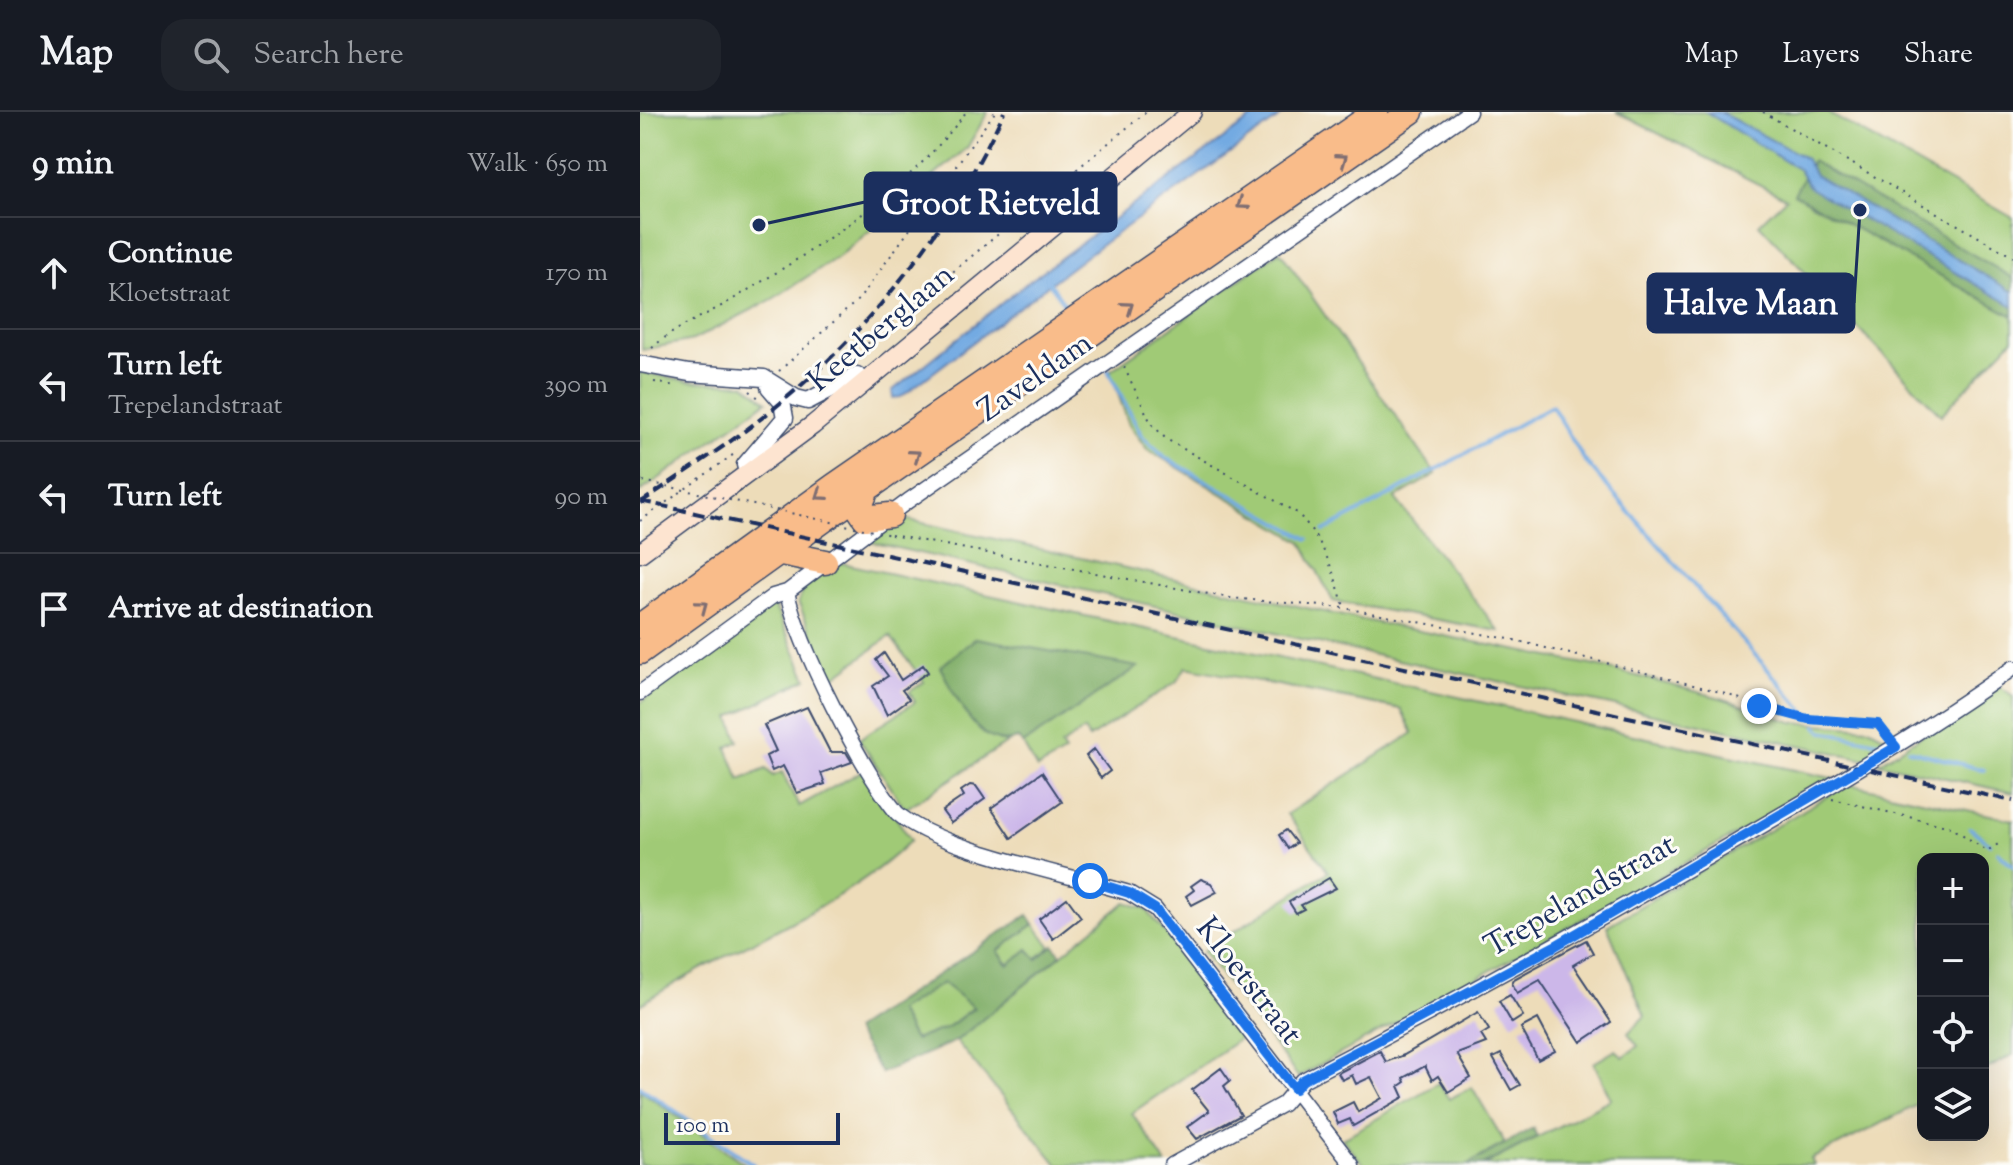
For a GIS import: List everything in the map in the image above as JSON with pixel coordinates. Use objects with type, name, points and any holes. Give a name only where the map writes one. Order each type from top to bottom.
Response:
[{"type":"highway","points":[[640,626],[834,486],[1376,112]]},
{"type":"highway","points":[[640,652],[776,552],[1411,112]]},
{"type":"highway","points":[[867,489],[859,509],[865,518],[891,525]]},
{"type":"highway","points":[[776,552],[825,562]]},
{"type":"main road","name":"Keetberglaan","points":[[640,540],[1174,112]]},
{"type":"main road","name":"Keetberglaan","points":[[640,553],[813,425],[1192,112]]},
{"type":"street","name":"Zaveldam","points":[[640,693],[773,596],[787,592],[825,562],[891,525],[1119,354],[1469,112]]},
{"type":"street","points":[[640,364],[689,373],[768,380],[796,398],[808,401],[851,371]]},
{"type":"street","points":[[745,456],[782,425],[784,408],[776,393],[750,377]]},
{"type":"street","name":"Kloetstraat","points":[[787,592],[790,610],[831,701],[897,813],[908,822],[945,840],[1090,881],[1144,901],[1166,922],[1352,1165]]},
{"type":"street","name":"Trepelandstraat","points":[[1172,1165],[1283,1104],[1303,1080],[1555,946],[1896,747],[2013,668]]},
{"type":"path","points":[[652,348],[666,335],[708,315],[836,234],[905,181],[943,143],[966,112]]},
{"type":"path","points":[[768,380],[799,356],[860,298],[995,112]]},
{"type":"path","points":[[851,371],[874,337],[1146,112]]},
{"type":"path","points":[[1763,112],[2013,257]]},
{"type":"path","points":[[1119,354],[1151,423],[1166,439],[1297,513],[1314,530],[1334,573],[1344,608]]},
{"type":"path","points":[[755,395],[773,416],[784,408]]},
{"type":"path","points":[[640,521],[745,456]]},
{"type":"path","points":[[642,481],[891,525],[1230,598],[1344,608],[1514,640],[1713,690],[1793,716],[1878,724],[1896,747]]},
{"type":"path","points":[[1823,790],[1838,801],[1951,827],[1987,851],[2000,843]]},
{"type":"green space","points":[[640,112],[988,112],[967,148],[841,255],[771,300],[693,340],[642,350]]},
{"type":"green space","points":[[1616,112],[1826,112],[2013,218],[2013,278],[1812,162],[1795,193],[2013,316],[2013,339],[1941,415],[1759,224],[1786,198]]},
{"type":"green space","points":[[1812,161],[2013,278],[2013,316],[1794,194]]},
{"type":"green space","points":[[1280,251],[1436,474],[1395,498],[1499,631],[1333,601],[1302,542],[1147,449],[1129,425],[1110,371]]},
{"type":"green space","points":[[640,372],[688,381],[745,384],[767,401],[640,492]]},
{"type":"green space","points":[[900,518],[1343,616],[1606,668],[1721,698],[1792,722],[1869,728],[1884,736],[1888,746],[1865,759],[1337,647],[866,541]]},
{"type":"green space","points":[[837,562],[1836,779],[1298,1077],[1203,951],[1328,872],[1287,814],[1413,733],[1401,709],[1186,667],[1176,682],[1089,738],[1084,730],[1061,746],[1065,752],[1037,769],[1023,744],[1137,667],[1001,741],[1008,742],[905,809],[859,739],[915,702],[909,692],[924,682],[890,636],[831,680],[798,602],[806,586]]},
{"type":"green space","points":[[770,606],[775,607],[807,679],[730,717],[739,741],[727,748],[740,780],[766,769],[773,776],[782,772],[799,806],[864,770],[911,840],[882,865],[816,909],[673,984],[640,1005],[640,703]]},
{"type":"green space","points":[[976,638],[1138,667],[1023,744],[1018,739],[1003,741],[990,737],[969,718],[940,667]]},
{"type":"green space","points":[[1999,686],[2013,696],[2013,793],[1879,763]]},
{"type":"green space","points":[[1848,784],[2013,820],[2013,1055],[1989,1068],[1989,853],[1917,853],[1917,1105],[1811,1159],[1814,1165],[1484,1165],[1611,1099],[1594,1063],[1616,1050],[1623,1057],[1638,1046],[1628,1033],[1645,1016],[1607,926]]},
{"type":"green space","points":[[1126,902],[1146,909],[1248,1033],[1132,1113],[1166,1164],[1058,1165],[956,1041]]},
{"type":"green space","points":[[1028,915],[1034,924],[998,951],[1008,965],[1028,949],[1037,959],[1054,945],[1061,955],[956,1041],[881,1073],[854,1030]],"holes":[[[943,983],[974,1008],[948,1027],[914,1040],[898,1011]]]},
{"type":"green space","points":[[1034,924],[1051,947],[1036,959],[1028,949],[1009,965],[998,951]]},
{"type":"green space","points":[[943,983],[974,1007],[948,1027],[914,1040],[898,1011]]},
{"type":"green space","points":[[1438,1083],[1449,1099],[1472,1087],[1505,1143],[1467,1165],[1364,1165],[1342,1139]]},
{"type":"green space","points":[[640,1090],[746,1165],[640,1165]]},
{"type":"green space","points":[[1533,1128],[1537,1137],[1484,1165],[1467,1165]]},
{"type":"water","points":[[1260,112],[1287,112],[1098,247],[901,397],[893,398],[892,391],[1028,282]]},
{"type":"water","points":[[1706,112],[1720,112],[1805,158],[1815,175],[2013,292],[2013,306],[1810,188],[1799,170]]},
{"type":"building","points":[[884,653],[901,680],[923,665],[928,672],[902,690],[909,699],[887,715],[873,686],[888,676],[876,660]]},
{"type":"building","points":[[807,707],[830,752],[846,752],[852,762],[821,773],[825,784],[797,793],[783,766],[772,771],[766,756],[776,751],[764,725]]},
{"type":"building","points":[[1094,749],[1110,771],[1101,778],[1086,756]]},
{"type":"building","points":[[1042,772],[1062,802],[1011,838],[991,808]]},
{"type":"building","points":[[970,785],[976,786],[985,799],[951,823],[942,811],[964,796],[961,791]]},
{"type":"building","points":[[1286,830],[1296,843],[1288,849],[1279,835]]},
{"type":"building","points":[[1329,878],[1336,888],[1301,905],[1304,909],[1296,913],[1289,902]]},
{"type":"building","points":[[1201,879],[1211,883],[1217,892],[1192,905],[1186,896],[1194,890],[1191,886]]},
{"type":"building","points":[[1067,898],[1081,917],[1053,939],[1039,919]]},
{"type":"building","points":[[1586,940],[1593,953],[1573,965],[1611,1022],[1581,1042],[1540,980],[1517,993],[1512,983],[1514,979]]},
{"type":"building","points":[[1510,995],[1523,1016],[1512,1023],[1499,1001]]},
{"type":"building","points":[[1478,1012],[1489,1030],[1481,1035],[1486,1043],[1457,1054],[1471,1078],[1448,1092],[1438,1076],[1432,1080],[1425,1066],[1403,1078],[1405,1082],[1399,1086],[1404,1097],[1353,1126],[1350,1119],[1338,1124],[1333,1112],[1353,1102],[1358,1112],[1382,1098],[1371,1077],[1356,1084],[1352,1075],[1342,1080],[1338,1073],[1380,1051],[1386,1062],[1404,1055]]},
{"type":"building","points":[[1538,1019],[1555,1051],[1538,1060],[1521,1028]]},
{"type":"building","points":[[1501,1054],[1520,1085],[1511,1090],[1493,1058]]},
{"type":"building","points":[[1221,1068],[1230,1081],[1224,1086],[1241,1115],[1197,1139],[1187,1127],[1209,1111],[1192,1090]]},
{"type":"waterway","points":[[1048,281],[1065,305]]},
{"type":"waterway","points":[[1108,370],[1142,436],[1166,458],[1308,539]]},
{"type":"waterway","points":[[1324,531],[1552,406],[1585,461],[1806,713]]},
{"type":"waterway","points":[[1817,726],[1822,731],[1883,743]]},
{"type":"waterway","points":[[1909,750],[1984,770]]},
{"type":"waterway","points":[[1970,828],[1990,844]]},
{"type":"waterway","points":[[1998,852],[2013,866]]},
{"type":"waterway","points":[[640,1087],[754,1165]]},
{"type":"railway","points":[[640,503],[767,414],[851,338],[910,268],[936,231],[1004,112]]},
{"type":"railway","points":[[640,501],[2013,801]]},
{"type":"place","name":"Halve Maan","points":[[1860,210]]},
{"type":"place","name":"Groot Rietveld","points":[[759,225]]},
{"type":"route","points":[[1090,881],[1129,893],[1155,909],[1295,1089],[1303,1080],[1555,946],[1896,747],[1887,731],[1878,724],[1808,719],[1759,706]]}]
